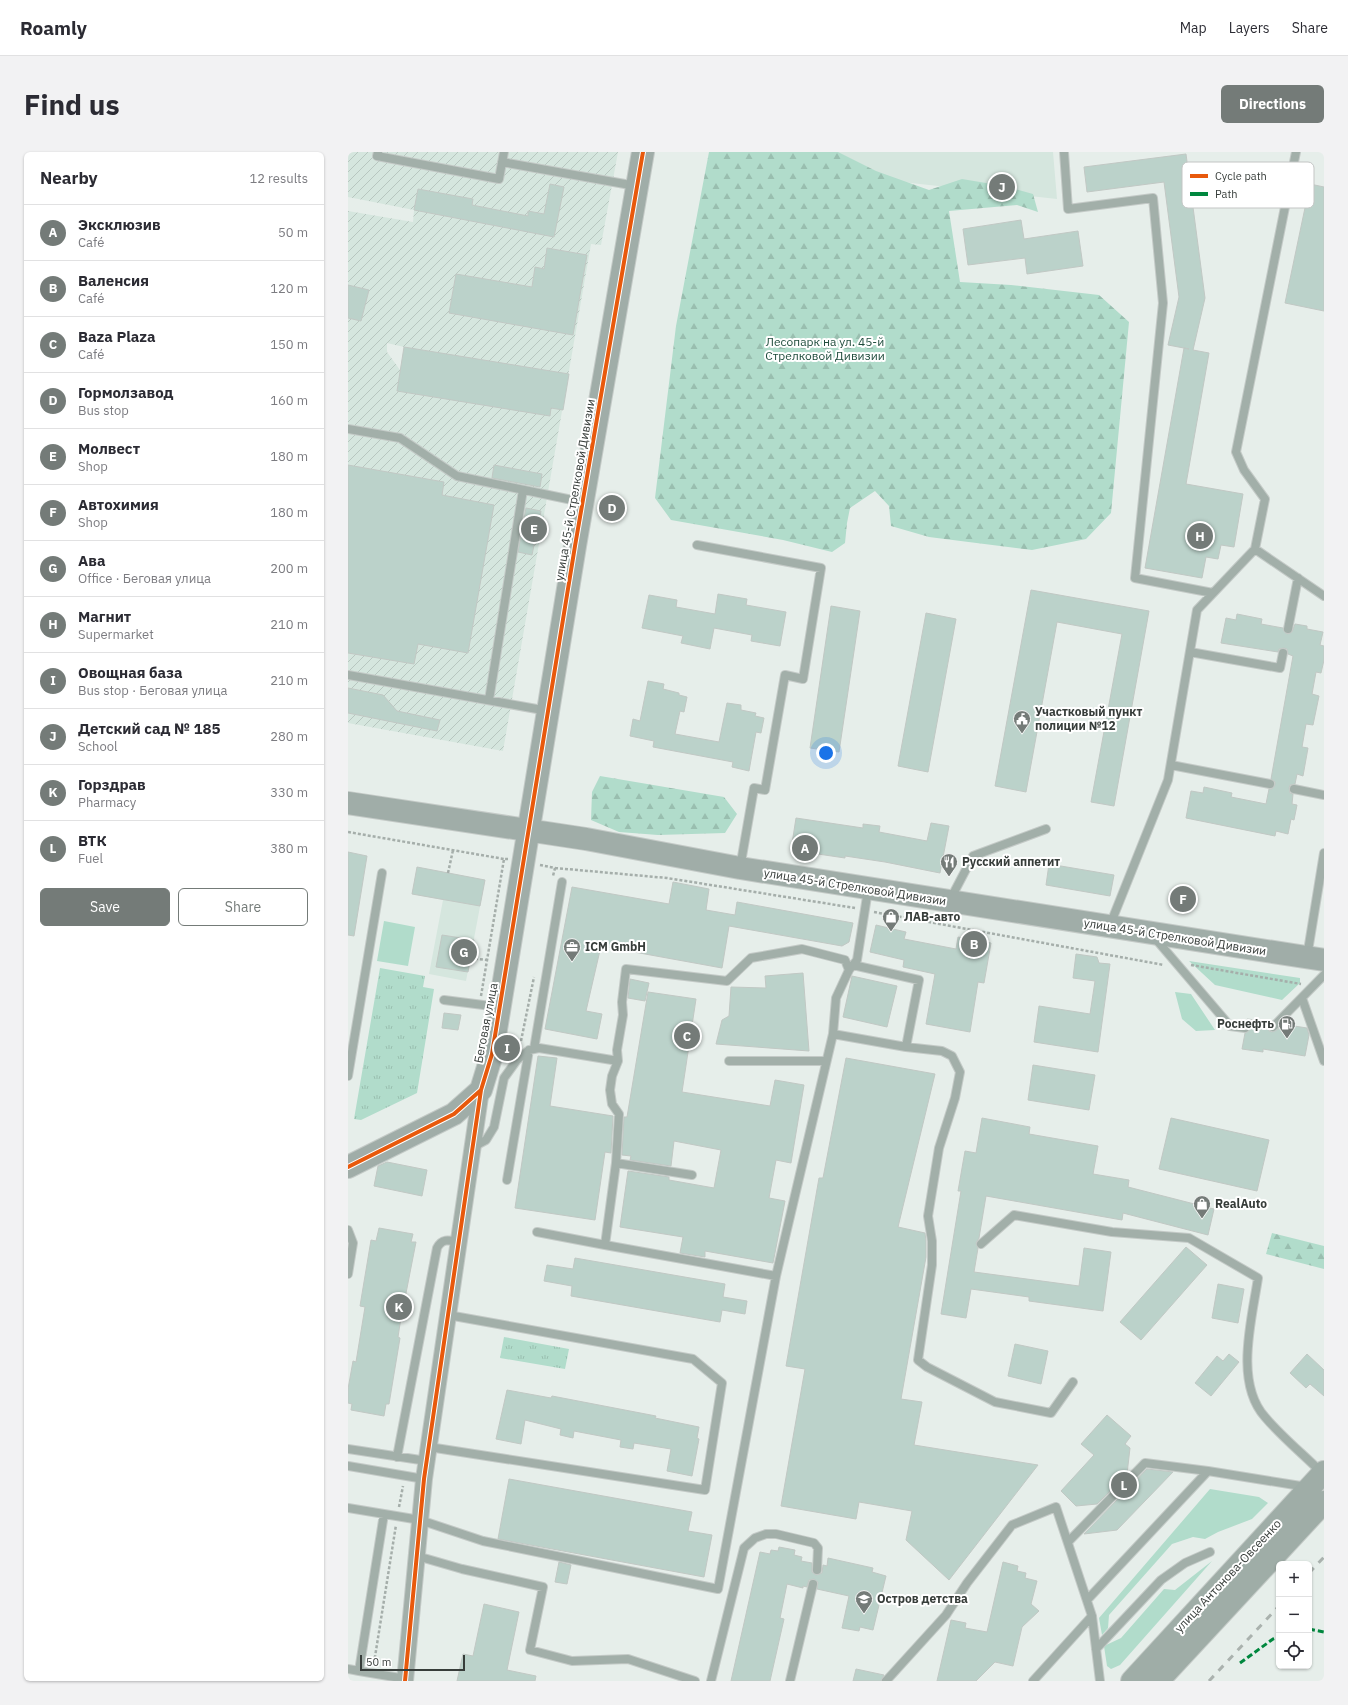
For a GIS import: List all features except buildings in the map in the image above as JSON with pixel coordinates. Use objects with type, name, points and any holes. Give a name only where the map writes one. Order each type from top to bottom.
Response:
[{"type":"highway","name":"улица Антонова-Овсеенко","points":[[1132,1681],[1320,1483]]},
{"type":"highway","name":"улица Антонова-Овсеенко","points":[[1158,1681],[1320,1483]]},
{"type":"street","name":"улица 45-й Стрелковой Дивизии","points":[[528,831],[643,152]]},
{"type":"street","name":"улица 45-й Стрелковой Дивизии","points":[[348,803],[586,839],[740,868],[1109,928],[1315,959]]},
{"type":"street","name":"Беговая улица","points":[[481,1090],[492,1054],[528,831]]},
{"type":"street","points":[[406,1680],[424,1479],[481,1090]]},
{"type":"street","points":[[348,1167],[454,1114],[481,1090]]},
{"type":"lane","points":[[378,152],[378,156],[499,178],[504,152]]},
{"type":"lane","points":[[1064,152],[1068,209],[1154,198],[1163,303],[1135,578],[1213,593]]},
{"type":"lane","points":[[1294,162],[1296,152]]},
{"type":"lane","points":[[502,162],[637,187]]},
{"type":"lane","points":[[1109,928],[1168,780],[1197,610],[1255,549],[1264,499],[1244,470],[1236,452],[1285,208]]},
{"type":"lane","points":[[348,429],[400,438],[457,476],[583,502]]},
{"type":"lane","points":[[489,700],[523,490]]},
{"type":"lane","points":[[697,545],[821,568],[803,679],[785,675],[766,790],[754,788],[740,868]]},
{"type":"lane","points":[[1255,549],[1324,596]]},
{"type":"lane","points":[[1288,629],[1298,578]]},
{"type":"lane","points":[[1190,652],[1280,668],[1283,653]]},
{"type":"lane","points":[[348,675],[548,712]]},
{"type":"lane","points":[[1171,765],[1270,784]]},
{"type":"lane","points":[[1294,789],[1324,795]]},
{"type":"lane","points":[[949,902],[973,856],[1046,829]]},
{"type":"lane","points":[[1315,959],[1324,853]]},
{"type":"lane","points":[[348,1076],[382,873]]},
{"type":"lane","points":[[507,1180],[562,882]]},
{"type":"lane","points":[[348,1508],[420,1520],[483,1541],[718,1589],[776,1276],[832,1034],[836,998],[851,968],[858,960],[868,889]]},
{"type":"lane","points":[[1150,934],[1230,1026],[1246,1028]]},
{"type":"lane","points":[[604,1245],[616,1164],[619,1114],[612,1104],[610,1090],[612,1076],[618,1061],[617,1050],[623,1015],[622,1002],[626,969],[727,981],[751,958],[802,949],[845,960],[851,968],[919,980],[906,1047]]},
{"type":"lane","points":[[1273,1027],[1324,975]]},
{"type":"lane","points":[[1302,998],[1324,1061]]},
{"type":"lane","points":[[444,1000],[500,1008]]},
{"type":"lane","points":[[832,1034],[906,1047],[942,1051],[952,1056],[960,1072],[955,1098],[940,1148],[928,1216],[932,1241],[932,1265],[918,1360],[926,1367],[995,1402],[1051,1413],[1073,1382]]},
{"type":"lane","points":[[473,1147],[486,1140],[494,1127],[504,1078],[517,1060],[531,1050],[545,1049],[618,1061]]},
{"type":"lane","points":[[728,1061],[826,1061]]},
{"type":"lane","points":[[616,1164],[692,1175]]},
{"type":"lane","points":[[981,1244],[1014,1215],[1112,1232],[1189,1238],[1258,1278],[1248,1344],[1248,1376],[1254,1401],[1264,1417],[1320,1483]]},
{"type":"lane","points":[[348,1230],[353,1243],[348,1274]]},
{"type":"lane","points":[[537,1232],[776,1276]]},
{"type":"lane","points":[[397,1457],[437,1248],[439,1243],[445,1240],[459,1242]]},
{"type":"lane","points":[[348,1449],[397,1457],[428,1454],[705,1490],[722,1383],[693,1359],[448,1315]]},
{"type":"lane","points":[[1068,1542],[1145,1463],[1320,1483]]},
{"type":"lane","points":[[348,1466],[424,1479]]},
{"type":"lane","points":[[1087,1600],[1208,1471]]},
{"type":"lane","points":[[886,1681],[946,1615],[967,1583],[1012,1525],[1056,1507],[1092,1616],[1100,1681]]},
{"type":"lane","points":[[359,1671],[384,1514]]},
{"type":"lane","points":[[711,1681],[744,1548],[755,1538],[766,1534],[776,1534],[814,1543],[818,1548],[817,1570]]},
{"type":"lane","points":[[1096,1649],[1161,1580],[1185,1563],[1210,1552]]},
{"type":"lane","points":[[417,1556],[462,1569],[542,1587],[530,1650],[572,1660],[628,1659],[696,1681]]},
{"type":"lane","points":[[790,1681],[813,1584]]},
{"type":"lane","points":[[1033,1681],[1092,1616]]},
{"type":"lane","points":[[348,1669],[406,1680]]},
{"type":"path","points":[[348,832],[504,859]]},
{"type":"path","points":[[448,872],[452,850]]},
{"type":"path","points":[[555,868],[667,878],[865,910],[1165,965],[1197,965],[1312,986]]},
{"type":"path","points":[[470,958],[487,960]]},
{"type":"path","points":[[372,1673],[397,1516],[406,1476]]},
{"type":"shaded area","points":[[348,152],[618,152],[601,245],[591,244],[503,751],[348,723],[348,211],[413,222],[414,210],[348,197]],"holes":[[[387,343],[404,347],[400,370],[387,352]]]},
{"type":"shaded area","points":[[838,152],[1053,152],[1057,199],[838,175]]},
{"type":"shaded area","points":[[417,867],[485,880],[466,981],[429,974],[443,900],[412,894]]},
{"type":"green space","name":"Лесопарк на ул. 45-й Стрелковой Дивизии","points":[[709,152],[838,152],[876,171],[929,190],[962,179],[1004,186],[1033,194],[1038,212],[1017,205],[949,211],[960,282],[1011,285],[1099,295],[1129,322],[1111,513],[1086,539],[1032,550],[929,537],[891,526],[889,506],[875,491],[850,508],[845,543],[832,552],[783,540],[671,520],[655,498],[676,326]]},
{"type":"green space","points":[[600,776],[724,797],[737,814],[725,833],[658,835],[619,832],[591,820],[592,792]]},
{"type":"green space","points":[[384,921],[415,927],[408,966],[377,961]]},
{"type":"green space","points":[[1189,961],[1300,978],[1300,983],[1282,1000],[1215,985]]},
{"type":"green space","points":[[380,968],[425,976],[423,987],[434,989],[417,1093],[361,1120],[354,1119]]},
{"type":"green space","points":[[1175,992],[1191,994],[1215,1030],[1196,1031],[1182,1019]]},
{"type":"green space","points":[[1272,1233],[1324,1246],[1324,1269],[1266,1254]]},
{"type":"green space","points":[[504,1337],[569,1349],[565,1369],[500,1358]]},
{"type":"green space","points":[[1210,1489],[1259,1497],[1268,1503],[1252,1519],[1218,1532],[1205,1539],[1193,1537],[1172,1544],[1109,1615],[1108,1628],[1102,1635],[1099,1618]]},
{"type":"green space","points":[[1212,1561],[1120,1665],[1111,1669],[1107,1666],[1104,1646],[1121,1638],[1164,1589],[1175,1590]]},
{"type":"railway","points":[[1312,1570],[1324,1557]]},
{"type":"railway","points":[[1209,1681],[1276,1609]]},
{"type":"marked path","points":[[1312,1630],[1324,1632]]},
{"type":"marked path","points":[[1240,1663],[1276,1638]]},
{"type":"cycle path","points":[[348,1167],[454,1114],[481,1090],[492,1054],[575,546],[643,152]]},
{"type":"cycle path","points":[[405,1681],[424,1479],[481,1090]]},
{"type":"place","name":"Детский сад № 185","points":[[1002,187]]},
{"type":"place","name":"Гормолзавод","points":[[612,508]]},
{"type":"place","name":"Молвест","points":[[534,529]]},
{"type":"place","name":"Магнит","points":[[1200,536]]},
{"type":"place","name":"Участковый пункт полиции №12","points":[[1022,734]]},
{"type":"place","name":"Эксклюзив","points":[[805,848]]},
{"type":"place","name":"Русский аппетит","points":[[949,877]]},
{"type":"place","name":"Автохимия","points":[[1183,899]]},
{"type":"place","name":"ЛАВ-авто","points":[[891,932]]},
{"type":"place","name":"Валенсия","points":[[974,944]]},
{"type":"place","name":"Ава","points":[[464,952]]},
{"type":"place","name":"ICM GmbH","points":[[572,962]]},
{"type":"place","name":"Baza Plaza","points":[[687,1036]]},
{"type":"place","name":"Роснефть","points":[[1287,1039]]},
{"type":"place","name":"Овощная база","points":[[507,1048]]},
{"type":"place","name":"RealAuto","points":[[1202,1219]]},
{"type":"place","name":"Горздрав","points":[[399,1307]]},
{"type":"place","name":"ВТК","points":[[1124,1485]]},
{"type":"place","name":"Остров детства","points":[[864,1614]]}]
